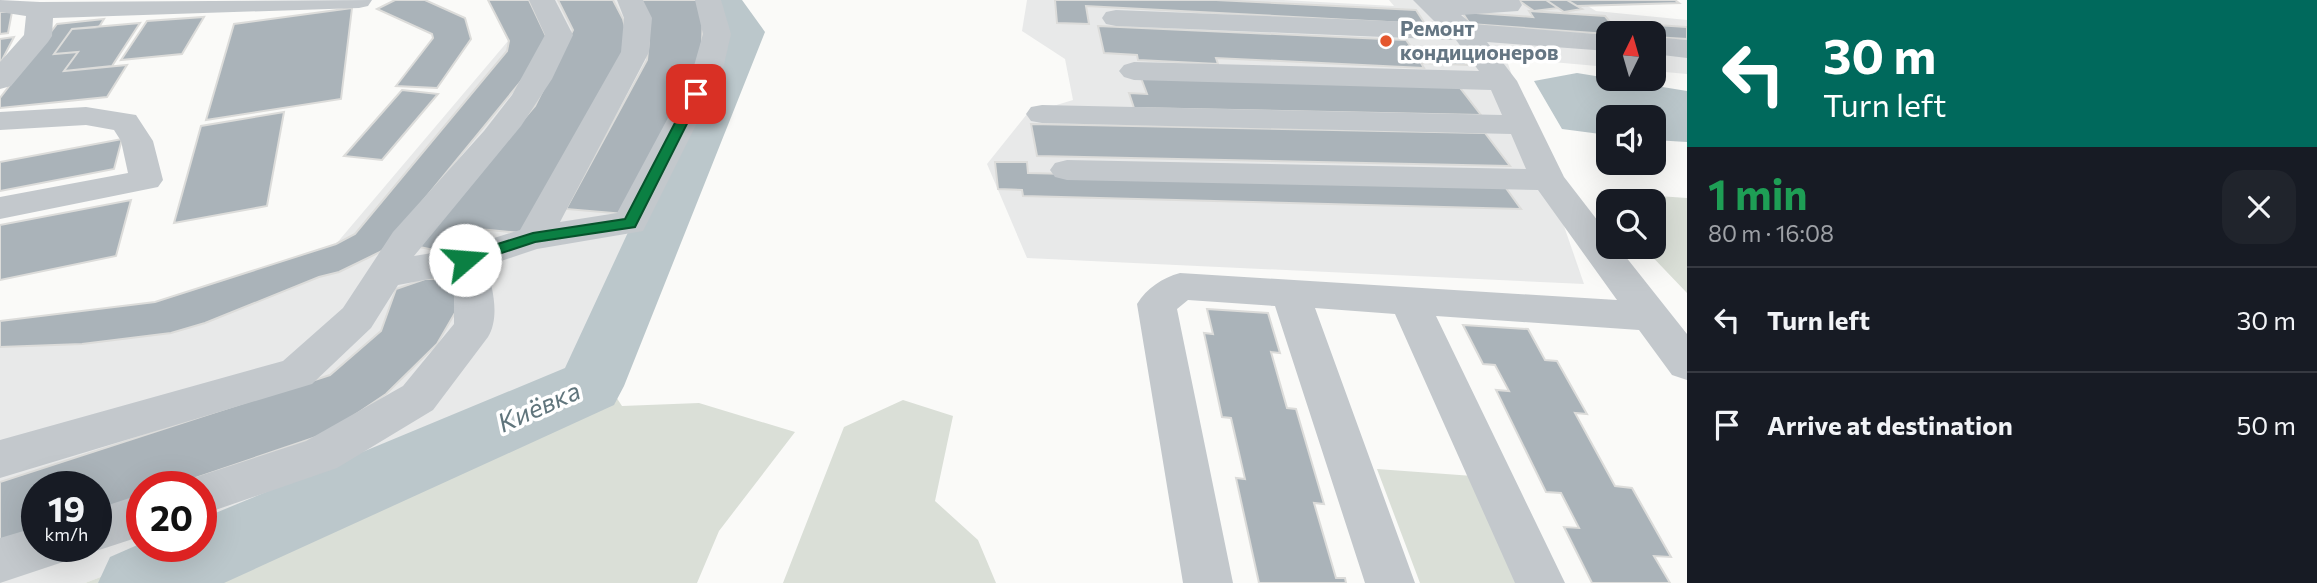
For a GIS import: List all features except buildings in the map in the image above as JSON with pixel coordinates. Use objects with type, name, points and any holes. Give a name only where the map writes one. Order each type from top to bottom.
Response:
[{"type":"street","points":[[0,4],[40,10],[359,0]]},
{"type":"street","points":[[0,459],[297,373],[357,318],[386,274],[398,247],[509,123],[549,60],[559,35],[542,0]]},
{"type":"street","points":[[533,238],[635,52],[638,18],[630,0]]},
{"type":"street","points":[[386,274],[465,260],[533,238],[630,223],[707,73],[717,34],[708,0]]},
{"type":"street","points":[[1432,4],[1509,5],[1501,0]]},
{"type":"street","points":[[1432,4],[1464,32],[1502,81],[1548,180],[1687,364]]},
{"type":"street","points":[[0,80],[38,36],[40,10]]},
{"type":"street","points":[[1116,18],[1464,32],[1596,42]]},
{"type":"street","points":[[1666,47],[1687,49]]},
{"type":"street","points":[[1134,71],[1502,81]]},
{"type":"street","points":[[1042,114],[1523,125]]},
{"type":"street","points":[[0,121],[86,116],[125,122],[137,141],[146,180],[0,208]]},
{"type":"street","points":[[1067,170],[1548,180]]},
{"type":"street","points":[[217,490],[321,455],[418,398],[474,327],[473,285],[465,260]]},
{"type":"street","points":[[1208,583],[1157,304],[1180,286],[1410,303],[1651,316]]},
{"type":"street","points":[[1291,295],[1390,583]]},
{"type":"street","points":[[1410,303],[1540,583]]},
{"type":"street","points":[[0,561],[21,554]]},
{"type":"shaded area","points":[[488,0],[725,0],[749,27],[736,76],[597,368],[448,443],[217,532],[217,471],[126,471],[126,562],[139,562],[85,583],[0,583],[0,321],[155,302],[336,244],[508,41]]},
{"type":"shaded area","points":[[1027,0],[1283,0],[1394,6],[1389,0],[1578,0],[1596,11],[1687,20],[1687,74],[1666,72],[1666,21],[1596,21],[1596,66],[1506,58],[1584,284],[1027,258],[987,164],[1027,114],[1073,100],[1065,59],[1022,31]]},
{"type":"shaded area","points":[[1577,73],[1596,76],[1596,91],[1666,91],[1666,88],[1687,91],[1687,142],[1666,141],[1666,105],[1596,105],[1596,133],[1562,129],[1534,81]]},
{"type":"shaded area","points":[[1666,197],[1687,198],[1687,293],[1654,259],[1666,259]]},
{"type":"shaded area","points":[[597,368],[622,406],[699,403],[795,432],[719,531],[697,583],[85,583],[139,562],[217,562],[217,532],[448,443]]},
{"type":"shaded area","points":[[903,400],[953,416],[935,501],[978,540],[996,583],[783,583],[844,427]]},
{"type":"shaded area","points":[[1377,469],[1473,476],[1523,583],[1420,583]]},
{"type":"waterway","name":"Киёвка","points":[[138,583],[590,386],[743,32],[720,0]]},
{"type":"place","name":"Ремонт кондиционеров","points":[[1386,41]]},
{"type":"route","points":[[465,260],[533,238],[630,223],[696,94]]}]
